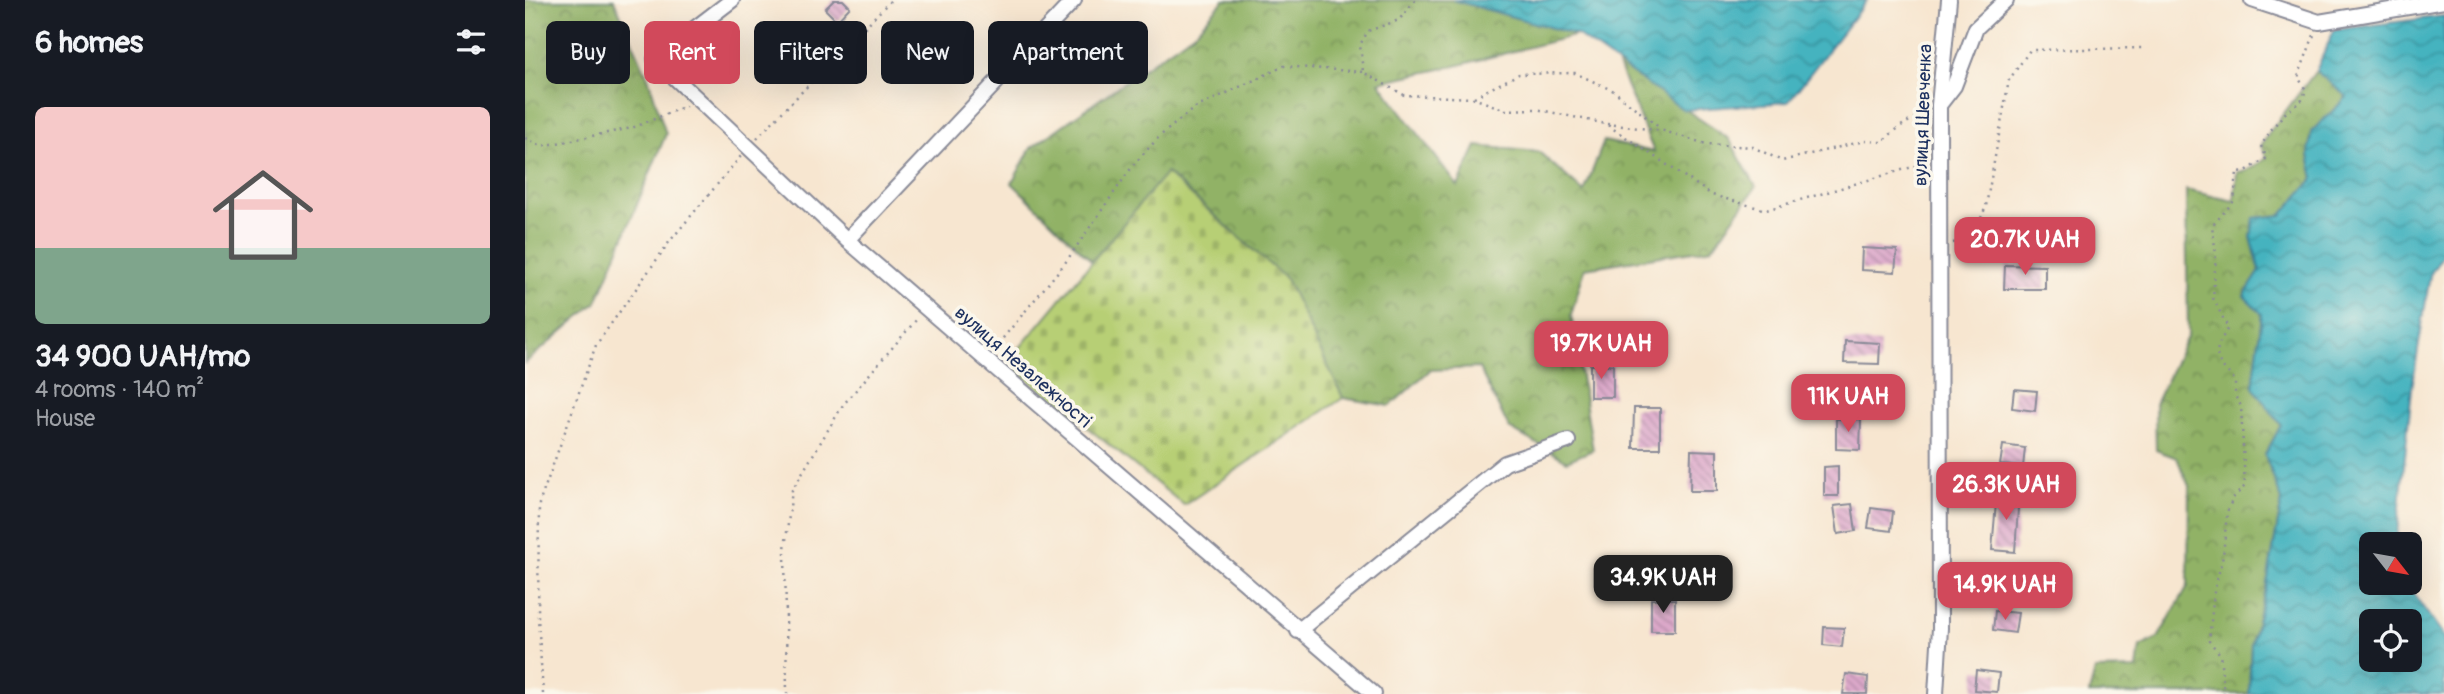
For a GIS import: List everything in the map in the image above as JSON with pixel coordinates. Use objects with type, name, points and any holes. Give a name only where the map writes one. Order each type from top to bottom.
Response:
[{"type":"street","name":"вулиця Незалежності","points":[[732,0],[655,59],[847,240],[1374,694]]},
{"type":"street","points":[[847,240],[1074,0]]},
{"type":"street","name":"вулиця Шевченка","points":[[1936,694],[1940,628],[1939,105],[1949,0]]},
{"type":"street","points":[[1939,105],[1954,86],[1976,28],[2006,0]]},
{"type":"street","points":[[2252,0],[2319,22],[2444,1]]},
{"type":"street","points":[[1298,631],[1505,463],[1567,441]]},
{"type":"path","points":[[543,694],[538,618],[539,504],[596,345],[670,241],[748,148],[891,0]]},
{"type":"path","points":[[1363,72],[1360,45],[1368,32],[1399,20],[1415,0]]},
{"type":"path","points":[[2224,694],[2220,654],[2209,641],[2214,592],[2223,556],[2227,512],[2233,498],[2245,486],[2241,406],[2235,396],[2235,380],[2218,363],[2216,348],[2228,328],[2213,298],[2216,254],[2212,226],[2234,201],[2237,172],[2246,171],[2267,158],[2261,146],[2270,130],[2301,100],[2306,90],[2298,77],[2319,22]]},
{"type":"path","points":[[1939,247],[1973,238],[1986,206],[2009,80],[2029,50],[2142,48]]},
{"type":"path","points":[[985,359],[1065,263],[1134,164],[1160,136],[1193,109],[1284,66],[1363,72],[1404,96],[1472,98],[1506,110],[1536,109],[1606,124],[1664,131],[1706,144],[1753,148],[1782,161],[1864,141],[1881,142],[1901,126],[1939,105]]},
{"type":"path","points":[[1472,98],[1519,74],[1576,73],[1614,91],[1664,131]]},
{"type":"path","points":[[525,138],[542,146],[632,128],[698,100]]},
{"type":"path","points":[[1606,124],[1712,195],[1766,210],[1939,159]]},
{"type":"path","points":[[787,694],[785,549],[792,490],[842,405],[926,309]]},
{"type":"green space","points":[[525,0],[614,0],[623,21],[546,21],[546,84],[630,84],[630,36],[644,68],[644,84],[650,84],[666,134],[597,302],[525,363]]},
{"type":"green space","points":[[1224,0],[1453,0],[1577,35],[1379,82],[1458,186],[1477,146],[1539,152],[1584,192],[1604,141],[1654,152],[1617,63],[1729,139],[1756,187],[1712,248],[1585,268],[1571,315],[1593,450],[1567,461],[1509,428],[1479,368],[1430,370],[1390,406],[1343,398],[1286,279],[1167,173],[1092,261],[1012,183],[1031,148],[1121,84],[1148,84],[1148,65],[1196,31]]},
{"type":"green space","points":[[2316,71],[2347,97],[2311,132],[2309,155],[2314,178],[2282,215],[2251,237],[2260,271],[2244,296],[2262,313],[2253,387],[2281,425],[2265,455],[2282,500],[2266,589],[2251,644],[2249,694],[2089,694],[2095,670],[2137,669],[2140,647],[2158,638],[2188,586],[2189,486],[2177,458],[2156,450],[2155,404],[2188,335],[2186,190],[2234,201],[2237,172],[2246,171],[2267,158],[2261,146]]},
{"type":"green space","points":[[1166,173],[1286,279],[1343,398],[1184,505],[1007,363]]},
{"type":"water","points":[[1453,0],[1867,0],[1788,102],[1684,110],[1577,35]]},
{"type":"water","points":[[2444,16],[2444,253],[2430,275],[2412,388],[2397,532],[2359,532],[2359,595],[2414,595],[2444,637],[2444,694],[2249,694],[2251,644],[2266,589],[2282,500],[2265,455],[2281,425],[2253,387],[2262,314],[2244,296],[2260,271],[2251,237],[2254,218],[2282,215],[2314,178],[2309,155],[2311,132],[2347,97],[2316,71],[2334,30]]},
{"type":"building","points":[[834,0],[843,0],[850,7],[837,21],[825,9]]},
{"type":"building","points":[[1862,248],[1897,250],[1895,272],[1861,270]]},
{"type":"building","points":[[2005,265],[2045,266],[2045,289],[2004,289]]},
{"type":"building","points":[[1845,341],[1880,343],[1879,364],[1844,363]]},
{"type":"building","points":[[1590,365],[1613,365],[1613,397],[1590,397]]},
{"type":"building","points":[[1815,382],[1837,385],[1835,404],[1812,402]]},
{"type":"building","points":[[2014,389],[2037,391],[2035,411],[2012,408]]},
{"type":"building","points":[[1634,408],[1660,408],[1660,448],[1633,448]]},
{"type":"building","points":[[1836,419],[1861,419],[1860,450],[1836,449]]},
{"type":"building","points":[[2003,445],[2025,448],[2023,467],[2000,465]]},
{"type":"building","points":[[1691,450],[1717,451],[1717,491],[1690,491]]},
{"type":"building","points":[[1838,466],[1838,496],[1824,496],[1824,467]]},
{"type":"building","points":[[1997,491],[2019,494],[2015,552],[1992,550]]},
{"type":"building","points":[[1852,504],[1856,531],[1838,534],[1834,506]]},
{"type":"building","points":[[1871,508],[1893,511],[1891,531],[1868,528]]},
{"type":"building","points":[[2010,571],[2033,574],[2031,593],[2008,591]]},
{"type":"building","points":[[1651,599],[1675,599],[1675,631],[1651,631]]},
{"type":"building","points":[[1995,611],[2018,613],[2015,633],[1993,630]]},
{"type":"building","points":[[1824,627],[1844,628],[1842,647],[1823,645]]},
{"type":"building","points":[[1976,670],[1999,673],[1997,692],[1974,690]]},
{"type":"building","points":[[1846,674],[1868,677],[1867,694],[1843,694]]}]
